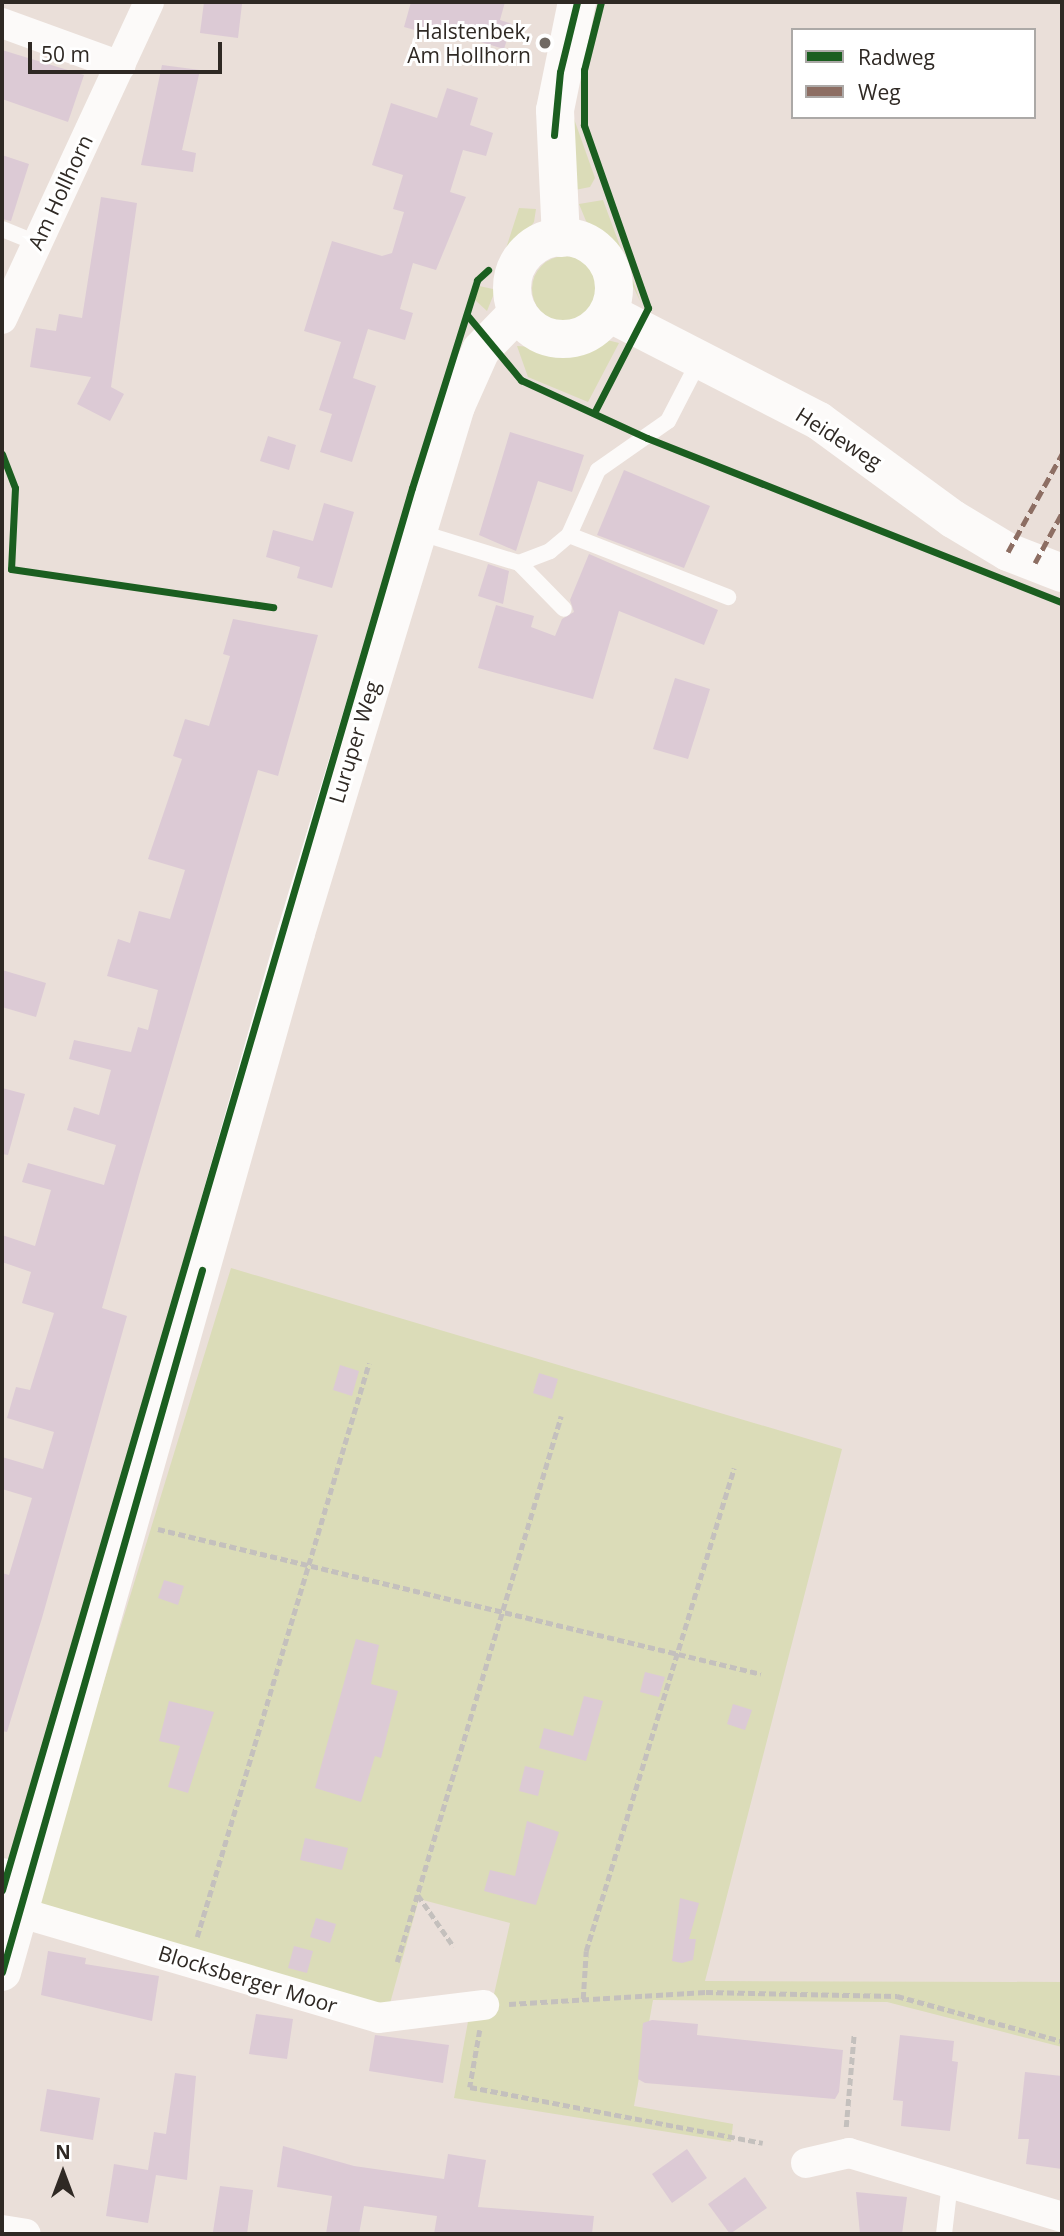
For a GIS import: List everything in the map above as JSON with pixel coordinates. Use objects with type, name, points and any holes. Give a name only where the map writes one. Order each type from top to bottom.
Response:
[{"type":"street","name":"Am Hollhorn","points":[[2,319],[35,242],[149,2]]},
{"type":"street","points":[[561,238],[555,110],[577,2]]},
{"type":"street","points":[[2,23],[120,66]]},
{"type":"street","points":[[561,238],[596,248],[609,262],[615,298],[609,313],[581,335],[562,338],[544,335],[518,312],[512,296],[520,260],[530,248],[561,238]]},
{"type":"street","name":"Luruper Weg","points":[[2,1972],[13,1888],[202,1270],[418,533],[468,373],[489,338],[518,312]]},
{"type":"street","name":"Heideweg","points":[[609,313],[819,421],[1009,552],[1062,573]]},
{"type":"street","name":"Blocksberger Moor","points":[[13,1888],[190,1962],[379,2018],[484,2005]]},
{"type":"street","points":[[806,2163],[849,2153],[1062,2217]]},
{"type":"street","points":[[2,2230],[26,2234]]},
{"type":"lane","points":[[2,229],[35,242]]},
{"type":"lane","points":[[519,563],[550,551],[569,535],[598,470],[668,421],[699,361]]},
{"type":"lane","points":[[418,533],[519,563],[564,609]]},
{"type":"lane","points":[[569,535],[728,597]]},
{"type":"lane","points":[[944,2234],[950,2183]]},
{"type":"path","points":[[190,1962],[369,1363]]},
{"type":"path","points":[[397,1962],[561,1416]]},
{"type":"path","points":[[583,1999],[586,1951],[734,1468]]},
{"type":"path","points":[[147,1526],[761,1674]]},
{"type":"path","points":[[418,1894],[454,1947]]},
{"type":"path","points":[[763,2143],[470,2087],[484,2005],[705,1992],[897,1996],[1062,2041]]},
{"type":"path","points":[[849,2153],[854,2034]]},
{"type":"green space","points":[[573,116],[595,178],[590,187],[575,190]]},
{"type":"green space","points":[[603,200],[641,303],[615,249],[586,221],[579,204]]},
{"type":"green space","points":[[519,208],[536,209],[534,222],[510,254],[487,311],[475,300],[479,286],[493,289]]},
{"type":"green space","points":[[565,256],[578,259],[588,266],[595,276],[598,289],[595,302],[588,312],[578,319],[565,322],[552,319],[542,312],[535,302],[532,289],[535,276],[542,266],[552,259]]},
{"type":"green space","points":[[607,340],[619,343],[588,402],[528,377],[517,346],[565,349]]},
{"type":"green space","points":[[231,1268],[842,1449],[705,1981],[1062,1982],[1062,2047],[887,2002],[653,2000],[634,2106],[733,2124],[731,2142],[454,2098],[469,2016],[490,2012],[510,1923],[419,1899],[389,2007],[36,1902]]},
{"type":"building","points":[[204,2],[242,4],[238,38],[200,33]]},
{"type":"building","points":[[411,2],[505,2],[500,20],[512,24],[504,49],[438,29],[436,36],[404,27]]},
{"type":"building","points":[[2,50],[84,75],[68,122],[2,99]]},
{"type":"building","points":[[162,65],[200,70],[182,150],[196,153],[193,172],[141,165]]},
{"type":"building","points":[[447,88],[478,98],[470,125],[493,133],[486,156],[463,150],[450,192],[466,197],[436,270],[413,263],[400,309],[413,313],[405,340],[368,329],[353,378],[376,386],[352,462],[320,452],[332,414],[319,410],[341,342],[304,331],[332,241],[382,256],[392,253],[404,212],[393,209],[403,175],[372,165],[391,103],[437,118]]},
{"type":"building","points":[[2,155],[29,164],[11,221],[2,219]]},
{"type":"building","points":[[101,197],[137,203],[111,387],[124,394],[110,421],[77,404],[91,377],[30,367],[36,328],[56,331],[59,314],[82,318]]},
{"type":"building","points":[[510,432],[584,455],[572,492],[538,481],[516,551],[479,535]]},
{"type":"building","points":[[268,436],[296,445],[289,470],[260,461]]},
{"type":"building","points":[[624,470],[710,506],[684,568],[597,535]]},
{"type":"building","points":[[324,503],[354,512],[332,588],[297,578],[300,567],[266,557],[273,530],[313,541]]},
{"type":"building","points":[[589,554],[718,610],[704,645],[619,611],[593,699],[478,668],[496,605],[534,616],[531,627],[555,636],[562,619],[574,612],[570,600]]},
{"type":"building","points":[[488,564],[509,571],[503,604],[478,596]]},
{"type":"building","points":[[233,619],[318,635],[278,776],[258,770],[139,1175],[102,1308],[127,1316],[42,1618],[7,1732],[2,1731],[2,1573],[9,1575],[32,1498],[2,1489],[2,1457],[43,1469],[54,1432],[7,1418],[16,1387],[30,1390],[54,1313],[22,1303],[31,1272],[2,1262],[2,1235],[35,1246],[51,1190],[22,1182],[28,1163],[104,1185],[116,1145],[67,1130],[74,1107],[99,1115],[111,1070],[69,1059],[74,1040],[131,1052],[138,1027],[148,1030],[158,990],[107,976],[118,939],[130,943],[139,911],[170,919],[185,870],[148,859],[182,759],[173,756],[185,719],[209,726],[230,656],[223,654]]},
{"type":"building","points":[[675,678],[710,689],[688,759],[653,749]]},
{"type":"building","points":[[2,970],[46,983],[36,1017],[2,1007]]},
{"type":"building","points":[[2,1088],[25,1094],[8,1155],[2,1154]]},
{"type":"building","points":[[340,1365],[359,1371],[352,1396],[333,1390]]},
{"type":"building","points":[[539,1373],[558,1379],[552,1399],[533,1393]]},
{"type":"building","points":[[164,1580],[184,1586],[178,1605],[158,1598]]},
{"type":"building","points":[[356,1639],[379,1645],[371,1684],[398,1691],[381,1758],[375,1756],[361,1802],[315,1788]]},
{"type":"building","points":[[645,1672],[665,1677],[659,1697],[640,1692]]},
{"type":"building","points":[[584,1696],[603,1701],[586,1761],[539,1748],[544,1728],[573,1736]]},
{"type":"building","points":[[169,1701],[214,1712],[188,1793],[168,1787],[180,1746],[159,1741]]},
{"type":"building","points":[[733,1704],[752,1710],[745,1730],[727,1724]]},
{"type":"building","points":[[525,1766],[544,1771],[538,1796],[519,1791]]},
{"type":"building","points":[[527,1821],[559,1832],[536,1905],[484,1891],[490,1870],[515,1876]]},
{"type":"building","points":[[305,1838],[348,1848],[342,1870],[300,1860]]},
{"type":"building","points":[[680,1898],[699,1903],[689,1939],[696,1939],[693,1960],[682,1963],[672,1961]]},
{"type":"building","points":[[316,1918],[336,1924],[330,1943],[310,1937]]},
{"type":"building","points":[[294,1946],[313,1951],[307,1973],[288,1968]]},
{"type":"building","points":[[48,1951],[86,1958],[85,1964],[159,1976],[152,2021],[41,1995]]},
{"type":"building","points":[[256,2014],[293,2019],[287,2059],[249,2054]]},
{"type":"building","points":[[652,2020],[698,2024],[697,2035],[843,2050],[839,2092],[835,2099],[645,2083],[638,2079],[643,2023]]},
{"type":"building","points":[[375,2035],[449,2045],[443,2083],[369,2071]]},
{"type":"building","points":[[900,2035],[954,2041],[952,2061],[958,2062],[950,2131],[901,2126],[903,2101],[893,2100]]},
{"type":"building","points":[[1025,2072],[1062,2076],[1062,2169],[1026,2164],[1029,2139],[1018,2139]]},
{"type":"building","points":[[175,2073],[196,2076],[187,2180],[156,2175],[148,2223],[106,2216],[114,2164],[148,2170],[154,2132],[166,2134]]},
{"type":"building","points":[[47,2089],[100,2098],[93,2140],[40,2131]]},
{"type":"building","points":[[283,2146],[354,2166],[444,2179],[448,2154],[486,2160],[478,2207],[594,2216],[592,2234],[434,2234],[437,2216],[364,2206],[359,2234],[326,2234],[332,2196],[277,2187]]},
{"type":"building","points":[[687,2149],[707,2178],[672,2203],[652,2174]]},
{"type":"building","points":[[745,2177],[767,2208],[730,2234],[708,2204]]},
{"type":"building","points":[[220,2186],[253,2190],[247,2234],[213,2232]]},
{"type":"building","points":[[856,2192],[907,2197],[902,2234],[860,2234]]},
{"type":"marked path","points":[[1008,552],[1062,454]]},
{"type":"marked path","points":[[1035,563],[1062,513]]},
{"type":"cycle path","points":[[554,135],[560,72],[577,2]]},
{"type":"cycle path","points":[[595,411],[648,308],[584,125],[584,70],[601,2]]},
{"type":"cycle path","points":[[2,1890],[412,488],[477,280],[488,270]]},
{"type":"cycle path","points":[[467,315],[521,380],[647,438],[1062,602]]},
{"type":"cycle path","points":[[2,454],[15,488],[11,569],[273,607]]},
{"type":"cycle path","points":[[2,1972],[202,1270]]},
{"type":"place","name":"Halstenbek, Am Hollhorn","points":[[545,43]]}]
